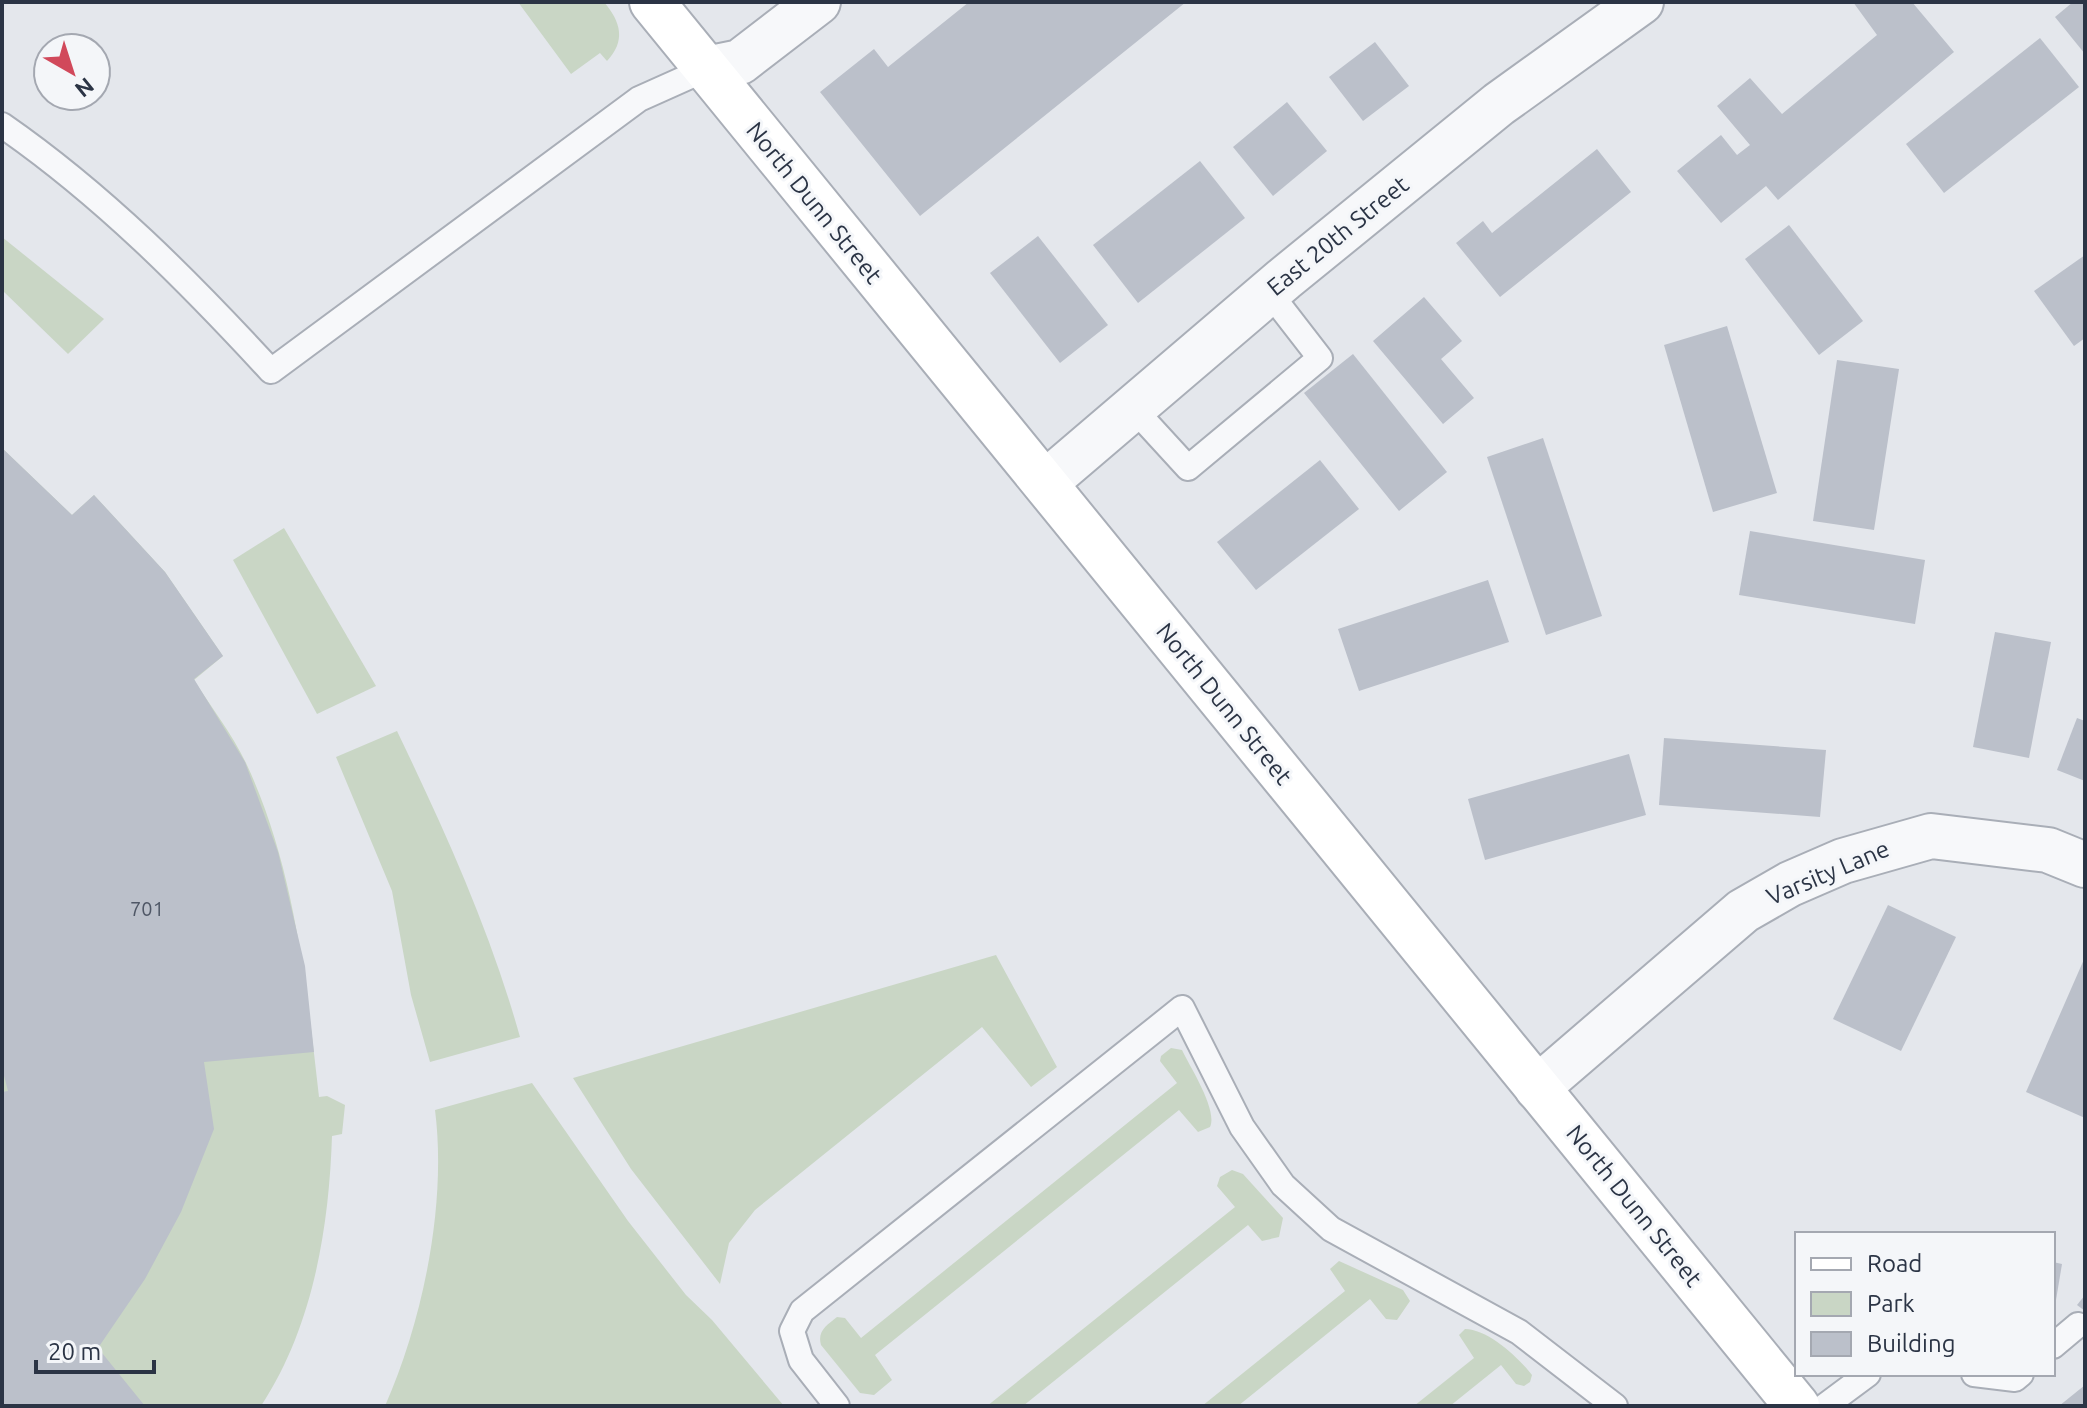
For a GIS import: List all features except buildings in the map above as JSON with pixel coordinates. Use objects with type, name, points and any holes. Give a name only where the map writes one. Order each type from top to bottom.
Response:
[{"type":"street","name":"North Dunn Street","points":[[652,2],[1797,1406]]},
{"type":"street","points":[[706,69],[740,62],[818,2]]},
{"type":"street","name":"East 20th Street","points":[[1045,483],[1269,292],[1499,104],[1641,2]]},
{"type":"street","name":"Varsity Lane","points":[[1537,1088],[1743,911],[1790,884],[1843,861],[1931,836],[2048,850],[2085,865]]},
{"type":"lane","points":[[2,125],[42,153],[143,237],[271,371],[639,99],[706,69]]},
{"type":"lane","points":[[1133,408],[1188,468],[1320,358],[1269,292]]},
{"type":"lane","points":[[837,1406],[801,1360],[792,1331],[802,1311],[1182,1008],[1242,1127],[1283,1185],[1331,1229],[1519,1332],[1615,1406]]},
{"type":"lane","points":[[2055,1344],[2078,1325]]},
{"type":"lane","points":[[1825,1406],[1865,1376]]},
{"type":"lane","points":[[1990,1376],[2015,1379],[2019,1376]]},
{"type":"green space","points":[[518,2],[604,2],[617,24],[617,46],[607,61],[600,53],[571,74]]},
{"type":"green space","points":[[2,237],[104,319],[68,354],[2,290]]},
{"type":"green space","points":[[2,448],[72,515],[94,495],[165,572],[223,656],[194,680],[246,763],[276,844],[296,927],[319,1097],[327,1096],[345,1105],[342,1134],[332,1136],[322,1241],[306,1310],[279,1375],[261,1406],[2,1406]]},
{"type":"green space","points":[[284,528],[376,686],[317,714],[233,560]]},
{"type":"green space","points":[[397,731],[465,881],[495,958],[520,1037],[430,1062],[411,995],[392,891],[336,757]]},
{"type":"green space","points":[[996,955],[1057,1067],[1031,1087],[982,1027],[755,1210],[729,1243],[720,1284],[631,1169],[573,1078]]},
{"type":"green space","points":[[1171,1048],[1182,1050],[1202,1088],[1210,1110],[1210,1127],[1198,1132],[1179,1110],[875,1355],[892,1380],[874,1395],[860,1393],[821,1345],[820,1336],[826,1326],[837,1317],[845,1318],[861,1338],[1177,1083],[1160,1061],[1161,1056]]},
{"type":"green space","points":[[532,1083],[628,1221],[686,1295],[712,1320],[784,1406],[385,1406],[411,1337],[429,1261],[438,1184],[435,1110]]},
{"type":"green space","points":[[1232,1170],[1243,1174],[1283,1218],[1279,1237],[1262,1241],[1248,1225],[1023,1406],[987,1406],[1235,1207],[1217,1186],[1220,1177]]},
{"type":"green space","points":[[1339,1261],[1403,1290],[1410,1301],[1397,1320],[1386,1319],[1370,1299],[1238,1406],[1202,1406],[1345,1291],[1330,1269]]},
{"type":"green space","points":[[1465,1329],[1483,1334],[1502,1346],[1532,1375],[1530,1382],[1524,1386],[1516,1384],[1501,1365],[1450,1406],[1414,1406],[1474,1358],[1459,1335]]}]
